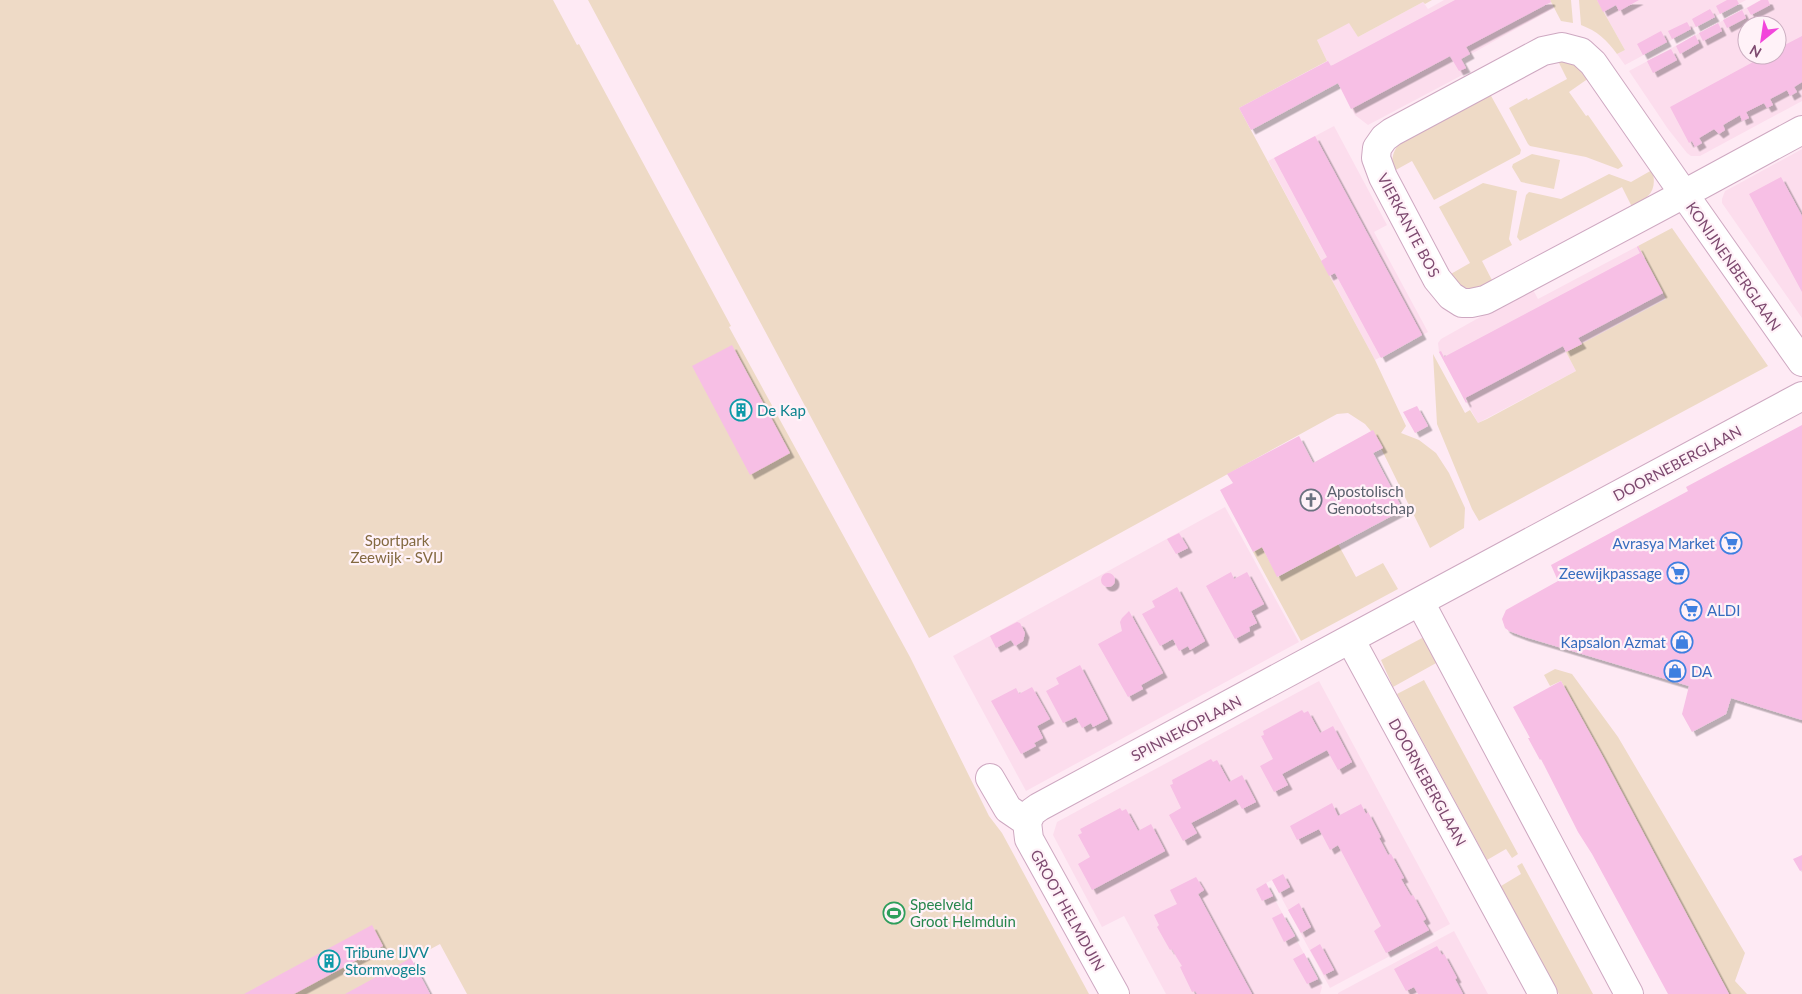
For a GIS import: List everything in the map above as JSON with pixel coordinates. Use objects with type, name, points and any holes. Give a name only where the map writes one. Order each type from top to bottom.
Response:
[{"type":"street","name":"VIERKANTE BOS","points":[[1684,194],[1593,63],[1581,52],[1562,46],[1543,52],[1392,132],[1384,138],[1377,148],[1376,158],[1383,177],[1437,279],[1451,296],[1462,303],[1471,303],[1485,300],[1684,194],[1802,130]]},
{"type":"street","name":"KONIJNENBERGLAAN","points":[[1684,194],[1802,362]]},
{"type":"street","name":"DOORNEBERGLAAN","points":[[1543,994],[1350,639],[1802,396]]},
{"type":"street","points":[[1420,602],[1629,994]]},
{"type":"street","name":"SPINNEKOPLAAN","points":[[1027,822],[1032,812],[1039,807],[1350,639]]},
{"type":"street","points":[[990,778],[1008,809],[1027,822]]},
{"type":"street","name":"GROOT HELMDUIN","points":[[1027,822],[1028,839],[1115,994]]},
{"type":"shaded area","points":[[1444,0],[1550,0],[1554,8],[1462,59],[1468,72],[1368,125],[1355,115],[1338,83],[1251,130],[1239,108],[1327,61],[1317,40],[1349,22],[1358,37],[1423,2],[1428,9]]},
{"type":"shaded area","points":[[1597,0],[1746,0],[1625,65],[1617,54],[1625,50]]},
{"type":"shaded area","points":[[1761,0],[1802,0],[1802,101],[1700,156],[1691,156],[1687,153],[1668,129],[1629,71]]},
{"type":"shaded area","points":[[1334,126],[1387,225],[1374,232],[1428,332],[1375,360],[1268,161]]},
{"type":"shaded area","points":[[1802,149],[1802,318],[1722,203],[1722,199],[1725,191]]},
{"type":"shaded area","points":[[1638,246],[1666,298],[1566,352],[1576,371],[1478,423],[1439,352],[1438,343],[1441,339],[1532,288],[1538,299]]},
{"type":"shaded area","points":[[1225,507],[1299,642],[1026,791],[953,656]]},
{"type":"shaded area","points":[[1319,681],[1450,924],[1330,988],[1272,880],[1266,883],[1322,987],[1320,994],[1166,994],[1124,916],[1102,927],[1053,835],[1057,822]]},
{"type":"shaded area","points":[[1454,931],[1488,994],[1338,994],[1338,993]]},
{"type":"green space","name":"Sportpark Zeewijk - SVIJ","points":[[0,0],[553,0],[577,45],[579,44],[731,326],[729,327],[910,657],[989,816],[1002,833],[1089,994],[467,994],[440,944],[347,994],[0,994]]},
{"type":"green space","points":[[588,0],[1432,0],[1425,4],[1423,2],[1358,37],[1349,23],[1317,40],[1327,61],[1239,108],[1375,360],[1406,426],[1401,433],[1419,440],[1436,453],[1449,473],[1465,508],[1464,528],[1430,548],[1375,436],[1365,424],[1348,413],[1337,414],[929,638]]},
{"type":"green space","points":[[1550,0],[1571,0],[1573,23],[1561,21]]},
{"type":"green space","points":[[1579,0],[1597,0],[1625,50],[1617,54],[1601,36],[1581,25]]},
{"type":"green space","points":[[1557,59],[1573,61],[1589,78],[1569,92],[1586,116],[1588,115],[1620,161],[1623,166],[1618,169],[1586,157],[1530,146],[1528,144],[1509,108],[1567,79]]},
{"type":"green space","points":[[1490,94],[1521,150],[1520,154],[1434,200],[1412,161],[1394,171],[1393,157],[1399,144]]},
{"type":"green space","points":[[1532,154],[1560,160],[1554,189],[1521,182],[1512,167],[1513,164]]},
{"type":"green space","points":[[1652,170],[1654,183],[1651,193],[1632,207],[1622,187],[1520,241],[1517,237],[1526,195],[1529,192],[1561,199],[1609,174],[1631,182]]},
{"type":"green space","points":[[1483,183],[1517,191],[1509,239],[1512,245],[1482,261],[1493,282],[1479,288],[1469,289],[1449,275],[1470,263],[1439,207]]},
{"type":"green space","points":[[1672,228],[1768,366],[1479,521],[1472,509],[1437,424],[1433,354],[1465,413],[1470,410],[1478,423],[1487,419],[1576,371],[1566,352],[1666,299],[1638,246]]},
{"type":"green space","points":[[1338,544],[1356,577],[1383,563],[1398,589],[1301,641],[1253,552],[1262,547],[1278,577]]},
{"type":"green space","points":[[1424,637],[1438,662],[1393,687],[1381,660]]},
{"type":"green space","points":[[1555,669],[1572,674],[1618,737],[1745,953],[1735,981],[1747,994],[1729,994],[1561,681],[1550,686],[1544,675]]},
{"type":"green space","points":[[1424,680],[1518,854],[1512,858],[1506,849],[1487,860],[1397,694]]},
{"type":"green space","points":[[1522,863],[1593,994],[1559,994],[1501,886],[1521,874],[1517,866]]},
{"type":"building","points":[[1455,0],[1550,0],[1551,2],[1466,47],[1470,54],[1461,59],[1466,68],[1459,71],[1450,56],[1351,109],[1338,83],[1251,130],[1239,108],[1328,61],[1331,66]]},
{"type":"building","points":[[1597,0],[1639,0],[1619,11],[1616,5],[1603,12]]},
{"type":"building","points":[[1727,0],[1737,0],[1739,4],[1720,14],[1716,6]]},
{"type":"building","points":[[1761,0],[1768,0],[1770,5],[1751,15],[1747,8]]},
{"type":"building","points":[[1710,9],[1715,17],[1696,27],[1692,19]]},
{"type":"building","points":[[1742,10],[1744,15],[1737,15],[1737,23],[1727,28],[1723,20]]},
{"type":"building","points":[[1687,22],[1691,29],[1672,39],[1668,31]]},
{"type":"building","points":[[1718,23],[1722,31],[1703,41],[1699,33]]},
{"type":"building","points":[[1661,31],[1667,42],[1643,55],[1637,44]]},
{"type":"building","points":[[1695,35],[1699,43],[1680,54],[1676,46]]},
{"type":"building","points":[[1802,36],[1802,82],[1794,87],[1797,92],[1790,96],[1787,90],[1770,99],[1773,105],[1767,108],[1764,103],[1746,112],[1749,118],[1742,121],[1740,115],[1723,125],[1725,130],[1719,134],[1714,129],[1699,138],[1702,143],[1695,147],[1692,141],[1689,143],[1670,107],[1748,65],[1787,65],[1787,44]]},
{"type":"building","points":[[1671,49],[1677,60],[1653,73],[1647,61]]},
{"type":"building","points":[[1315,136],[1422,335],[1381,358],[1335,273],[1329,276],[1321,261],[1327,257],[1274,158]]},
{"type":"building","points":[[1781,177],[1802,216],[1802,292],[1749,194]]},
{"type":"building","points":[[1638,246],[1663,293],[1578,338],[1582,344],[1566,352],[1563,346],[1465,398],[1466,403],[1439,352],[1441,351],[1444,357],[1640,253]]},
{"type":"building","name":"De Kap","points":[[732,345],[790,453],[750,475],[692,366]]},
{"type":"building","points":[[1417,406],[1428,426],[1415,433],[1403,412]]},
{"type":"building","name":"Zeewijkpassage","points":[[1802,425],[1802,720],[1731,698],[1726,714],[1692,732],[1682,714],[1689,686],[1525,637],[1505,628],[1502,619],[1506,610],[1558,581],[1551,565],[1688,491],[1686,487]]},
{"type":"building","name":"Apostolisch Genootschap","points":[[1373,430],[1383,448],[1373,453],[1403,510],[1277,577],[1262,547],[1253,552],[1220,490],[1233,483],[1227,474],[1299,436],[1313,463]]},
{"type":"building","points":[[1179,533],[1188,548],[1176,554],[1167,539]]},
{"type":"building","points":[[1231,572],[1234,579],[1247,572],[1264,604],[1251,611],[1257,623],[1249,627],[1250,631],[1235,639],[1206,586]]},
{"type":"building","points":[[1108,573],[1113,575],[1115,580],[1113,585],[1108,587],[1103,585],[1101,580],[1103,575]]},
{"type":"building","points":[[1177,587],[1205,641],[1190,650],[1188,646],[1179,651],[1173,639],[1160,646],[1142,614],[1155,607],[1152,601]]},
{"type":"building","points":[[1129,611],[1163,673],[1141,685],[1143,689],[1128,697],[1098,644],[1122,631],[1120,622]]},
{"type":"building","points":[[1017,622],[1020,623],[1025,633],[1023,641],[1015,646],[1011,640],[996,648],[990,636]]},
{"type":"building","points":[[1080,665],[1108,719],[1093,727],[1091,723],[1082,728],[1076,717],[1063,723],[1046,691],[1059,684],[1056,678]]},
{"type":"building","points":[[1561,681],[1729,994],[1668,994],[1592,854],[1578,832],[1513,707]]},
{"type":"building","points":[[1032,687],[1050,719],[1037,726],[1043,738],[1034,743],[1036,746],[1021,754],[991,701],[1016,688],[1019,694]]},
{"type":"building","points":[[1302,710],[1304,713],[1308,711],[1320,733],[1333,726],[1352,762],[1338,770],[1327,750],[1282,774],[1288,785],[1274,792],[1260,766],[1273,759],[1261,736],[1264,735],[1263,731]]},
{"type":"building","points":[[1211,759],[1213,762],[1217,760],[1229,782],[1242,775],[1256,802],[1242,809],[1236,799],[1191,823],[1197,833],[1183,841],[1169,815],[1181,808],[1170,785],[1173,784],[1172,780]]},
{"type":"building","points":[[1332,803],[1338,816],[1361,804],[1366,814],[1368,812],[1388,855],[1391,854],[1404,878],[1401,879],[1411,896],[1413,895],[1426,919],[1423,921],[1429,930],[1386,953],[1374,931],[1381,926],[1338,845],[1330,850],[1319,829],[1297,840],[1290,826]]},
{"type":"building","points":[[1120,808],[1122,811],[1126,809],[1138,831],[1151,824],[1165,851],[1092,890],[1078,864],[1090,857],[1078,835],[1082,833],[1080,829]]},
{"type":"building","points":[[1802,855],[1802,870],[1800,871],[1793,859]]},
{"type":"building","points":[[1283,874],[1290,887],[1279,893],[1272,880]]},
{"type":"building","points":[[1196,877],[1204,890],[1198,894],[1252,994],[1197,994],[1195,991],[1192,992],[1180,967],[1182,966],[1157,927],[1159,925],[1154,915],[1177,904],[1170,890]]},
{"type":"building","points":[[1266,883],[1273,896],[1262,901],[1256,889]]},
{"type":"building","points":[[1299,903],[1311,927],[1301,933],[1288,910]]},
{"type":"building","points":[[1282,913],[1295,936],[1284,942],[1272,918]]},
{"type":"building","name":"Tribune IJVV Stormvogels","points":[[372,925],[383,946],[294,994],[244,994]]},
{"type":"building","points":[[1320,944],[1334,970],[1324,975],[1310,950]]},
{"type":"building","points":[[1437,946],[1442,955],[1444,954],[1457,978],[1455,979],[1463,994],[1418,994],[1414,987],[1406,991],[1394,969]]},
{"type":"building","points":[[1304,953],[1318,979],[1307,984],[1293,959]]},
{"type":"building","points":[[411,958],[430,994],[345,994]]},
{"type":"place","name":"De Kap","points":[[741,410]]},
{"type":"place","name":"Apostolisch Genootschap","points":[[1311,500]]},
{"type":"place","name":"Avrasya Market","points":[[1731,543]]},
{"type":"place","name":"Zeewijkpassage","points":[[1678,573]]},
{"type":"place","name":"ALDI","points":[[1691,610]]},
{"type":"place","name":"Kapsalon Azmat","points":[[1682,642]]},
{"type":"place","name":"DA","points":[[1675,671]]},
{"type":"place","name":"Speelveld Groot Helmduin","points":[[894,913]]},
{"type":"place","name":"Tribune IJVV Stormvogels","points":[[329,961]]}]
